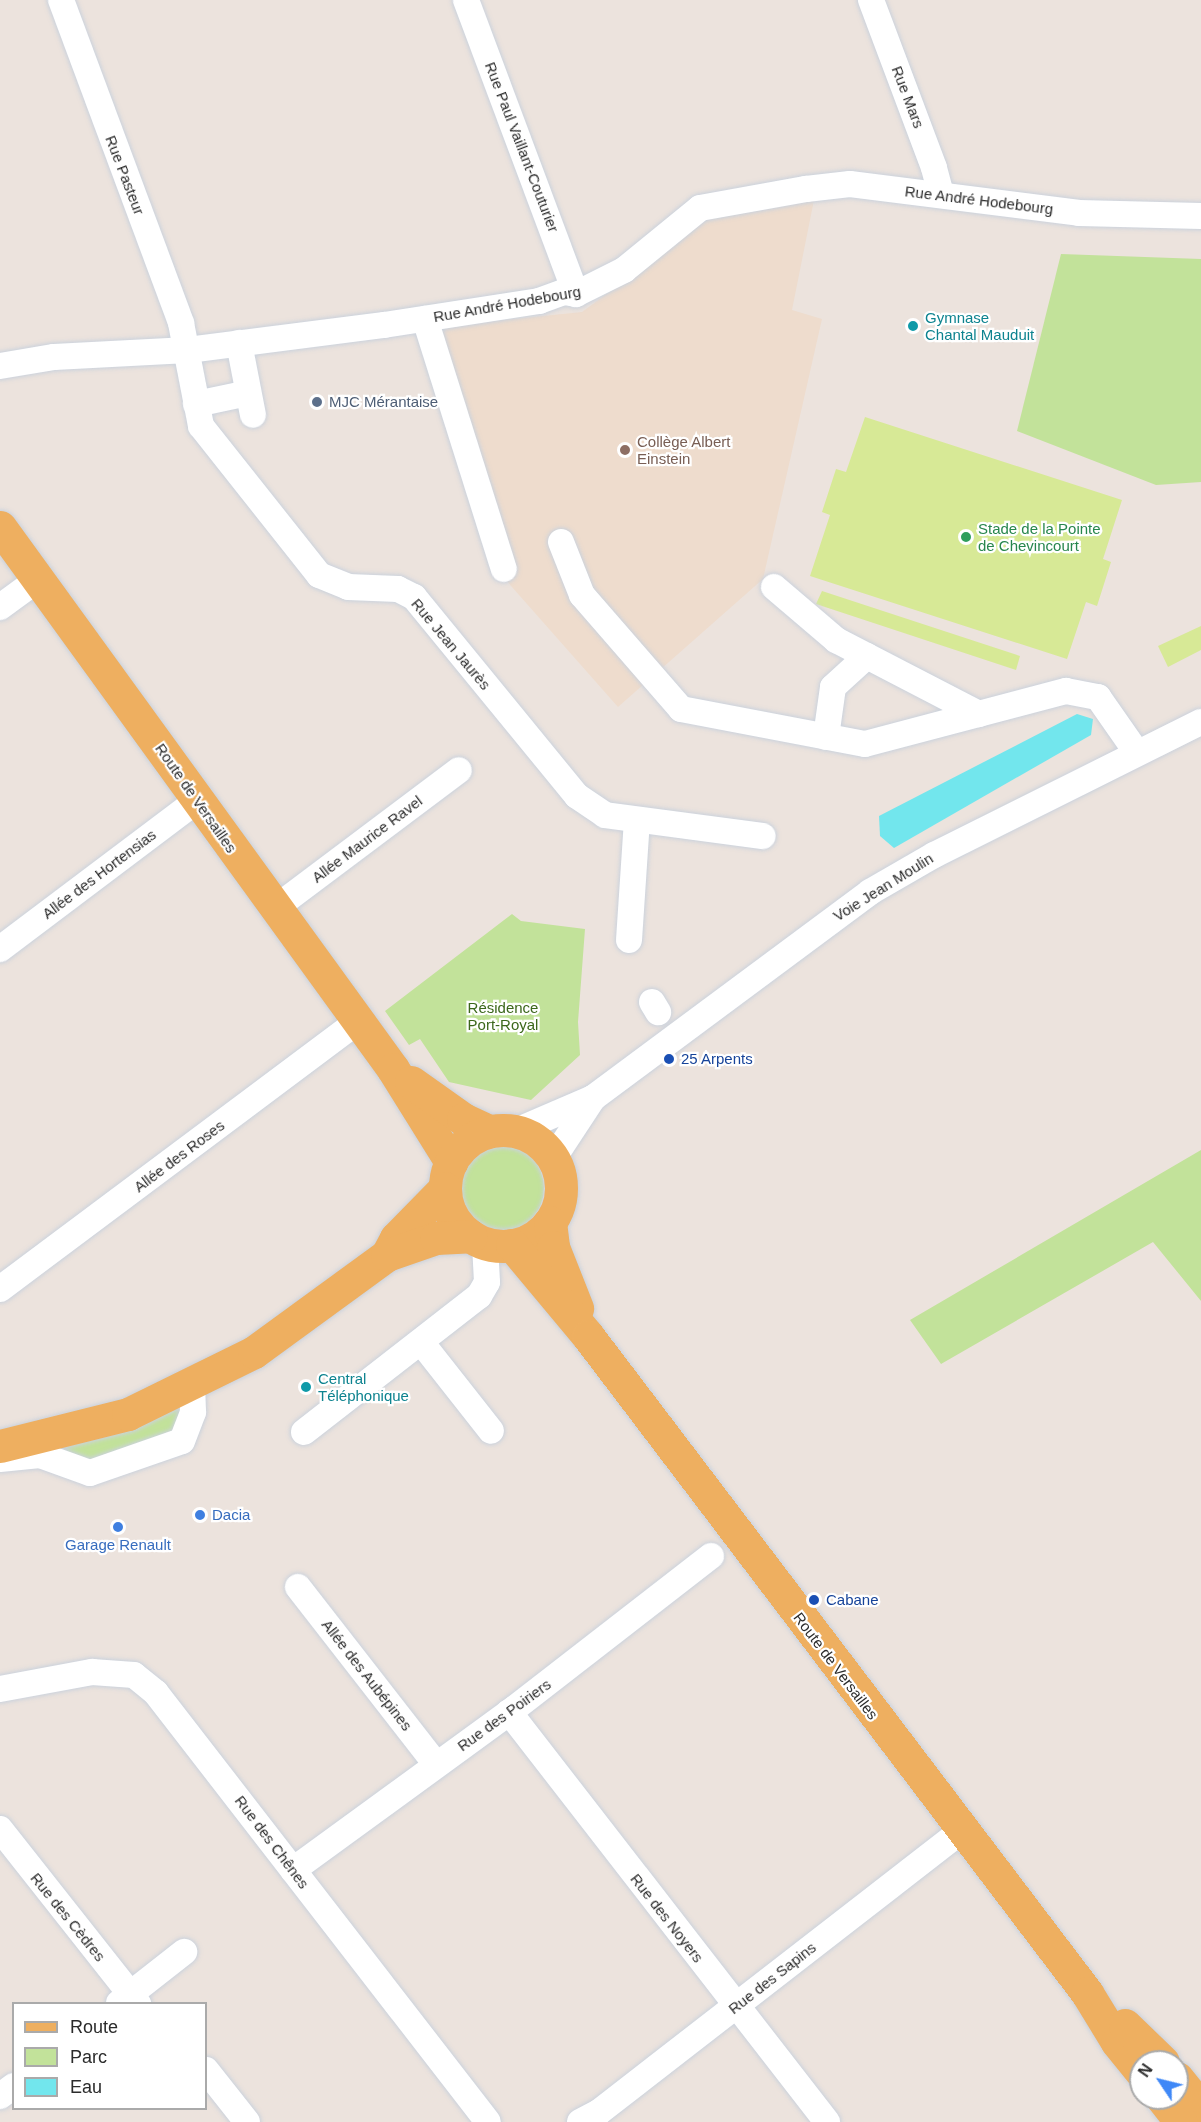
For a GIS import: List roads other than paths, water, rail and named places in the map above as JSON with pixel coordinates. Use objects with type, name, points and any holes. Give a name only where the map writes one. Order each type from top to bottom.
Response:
[{"type":"main road","name":"Route de Versailles","points":[[0,527],[274,909],[393,1069],[448,1175]]},
{"type":"main road","name":"Route de Versailles","points":[[393,1069],[463,1119],[503,1131]]},
{"type":"main road","points":[[0,1446],[128,1414],[192,1385],[255,1352],[387,1255],[436,1238],[489,1241],[532,1238],[550,1222],[561,1190],[553,1159],[529,1136],[503,1131],[461,1147],[448,1175],[396,1238],[387,1255]]},
{"type":"main road","points":[[448,1175],[448,1207],[489,1241]]},
{"type":"main road","name":"Route de Versailles","points":[[550,1222],[556,1256],[588,1336]]},
{"type":"main road","name":"Route de Versailles","points":[[489,1241],[588,1336],[1087,1993],[1117,2042],[1129,2057]]},
{"type":"main road","name":"Route de Versailles","points":[[1087,1993],[1150,2050]]},
{"type":"main road","points":[[1189,2093],[1201,2108]]},
{"type":"main road","points":[[1172,2110],[1181,2122]]},
{"type":"street","name":"Rue Pasteur","points":[[61,0],[188,350]]},
{"type":"street","name":"Rue Paul Vaillant-Couturier","points":[[466,0],[576,294]]},
{"type":"street","name":"Rue Mars","points":[[871,0],[934,168],[941,195]]},
{"type":"street","name":"Rue André Hodebourg","points":[[0,366],[76,355],[188,350],[425,319],[539,301],[564,292],[576,294],[624,270],[685,216],[714,204],[850,184],[1079,213],[1201,216]]},
{"type":"street","points":[[425,319],[504,570]]},
{"type":"street","points":[[196,404],[250,404],[239,343]]},
{"type":"street","name":"Rue Jean Jaurès","points":[[188,350],[201,426],[319,574],[348,587],[398,589],[414,597],[577,796],[605,815],[763,836]]},
{"type":"street","points":[[561,542],[582,595],[681,709],[865,744],[1066,691],[1098,697],[1137,753]]},
{"type":"street","points":[[0,607],[37,580]]},
{"type":"street","points":[[774,587],[836,640],[979,714]]},
{"type":"street","points":[[826,737],[833,687],[867,656]]},
{"type":"street","name":"Voie Jean Moulin","points":[[503,1131],[593,1098],[870,892],[934,855],[1201,722]]},
{"type":"street","name":"Allée Maurice Ravel","points":[[274,909],[459,770]]},
{"type":"street","name":"Allée des Hortensias","points":[[0,949],[198,800]]},
{"type":"street","points":[[629,940],[637,821]]},
{"type":"street","name":"Allée des Roses","points":[[0,1289],[357,1022]]},
{"type":"street","name":"Voie Jean Moulin","points":[[553,1159],[593,1098]]},
{"type":"street","points":[[304,1432],[479,1296],[487,1282],[489,1241]]},
{"type":"street","points":[[421,1342],[491,1431]]},
{"type":"street","points":[[0,1459],[40,1455],[90,1473],[182,1441],[193,1412],[192,1385]]},
{"type":"street","name":"Rue des Poiriers","points":[[293,1869],[509,1712],[711,1556]]},
{"type":"street","name":"Allée des Aubépines","points":[[298,1587],[436,1764]]},
{"type":"street","name":"Rue des Chênes","points":[[0,1689],[92,1672],[134,1675],[168,1707],[488,2122]]},
{"type":"street","name":"Rue des Noyers","points":[[509,1712],[827,2122]]},
{"type":"street","name":"Rue des Cèdres","points":[[0,1829],[129,2000]]},
{"type":"street","name":"Rue des Sapins","points":[[580,2122],[599,2112],[962,1830]]},
{"type":"street","points":[[129,2000],[184,1952]]},
{"type":"street","points":[[207,2071],[247,2122]]},
{"type":"street","points":[[0,2097],[12,2088]]},
{"type":"water","points":[[1077,714],[1093,719],[1091,735],[894,848],[880,836],[879,816]]},
{"type":"place","name":"Gymnase Chantal Mauduit","points":[[913,326]]},
{"type":"place","name":"MJC Mérantaise","points":[[317,402]]},
{"type":"place","name":"Collège Albert Einstein","points":[[625,450]]},
{"type":"place","name":"Stade de la Pointe de Chevincourt","points":[[966,537]]},
{"type":"place","name":"25 Arpents","points":[[669,1059]]},
{"type":"place","name":"Central Téléphonique","points":[[306,1387]]},
{"type":"place","name":"Dacia","points":[[200,1515]]},
{"type":"place","name":"Garage Renault","points":[[118,1527]]},
{"type":"place","name":"Cabane","points":[[814,1600]]},
{"type":"park label","name":"Résidence Port-Royal","points":[[503,1016]]}]
